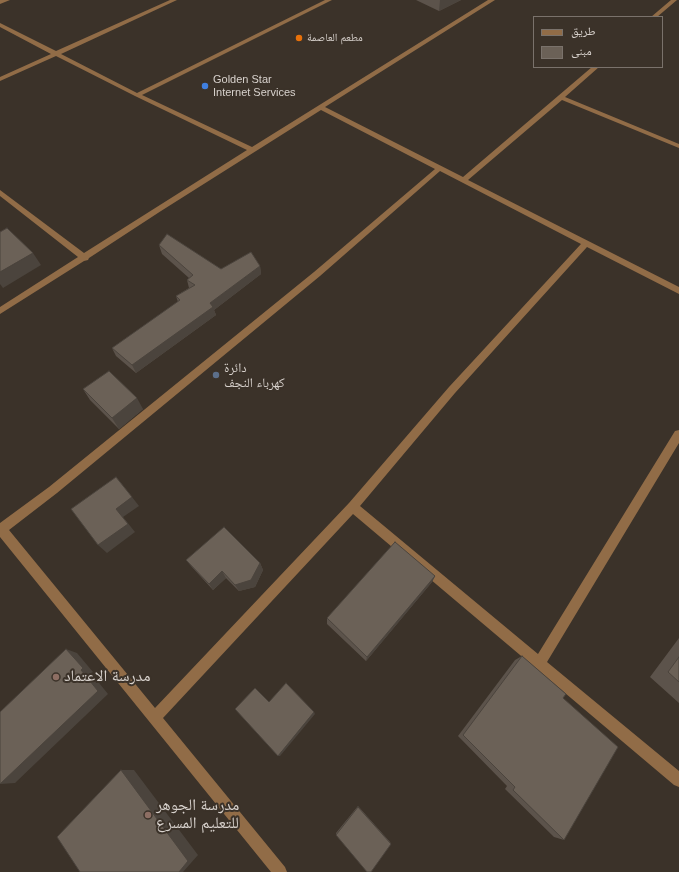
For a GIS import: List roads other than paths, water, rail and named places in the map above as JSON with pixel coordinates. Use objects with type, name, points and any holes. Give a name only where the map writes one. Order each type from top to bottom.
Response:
[{"type":"street","points":[[0,2],[7,0]]},
{"type":"street","points":[[0,80],[174,0]]},
{"type":"street","points":[[318,0],[327,1]]},
{"type":"street","points":[[0,311],[492,0]]},
{"type":"street","points":[[655,16],[674,0]]},
{"type":"street","points":[[137,95],[327,1]]},
{"type":"street","points":[[0,25],[137,95],[253,150]]},
{"type":"street","points":[[463,181],[595,68]]},
{"type":"street","points":[[561,97],[679,146]]},
{"type":"street","points":[[322,108],[679,291]]},
{"type":"street","points":[[280,872],[0,529],[53,490],[304,284],[440,168]]},
{"type":"street","points":[[0,192],[85,258]]},
{"type":"street","points":[[154,718],[353,507],[452,390],[586,243]]},
{"type":"street","points":[[540,662],[679,434]]},
{"type":"street","points":[[353,507],[540,662],[679,780]]},
{"type":"place","name":"مطعم العاصمة","points":[[299,38]]},
{"type":"place","name":"Golden Star Internet Services","points":[[205,86]]},
{"type":"place","name":"دائرة كهرباء النجف","points":[[216,375]]},
{"type":"place","name":"مدرسة الاعتماد","points":[[56,677]]},
{"type":"place","name":"مدرسة الجوهر للتعليم المسرع","points":[[148,815]]}]
